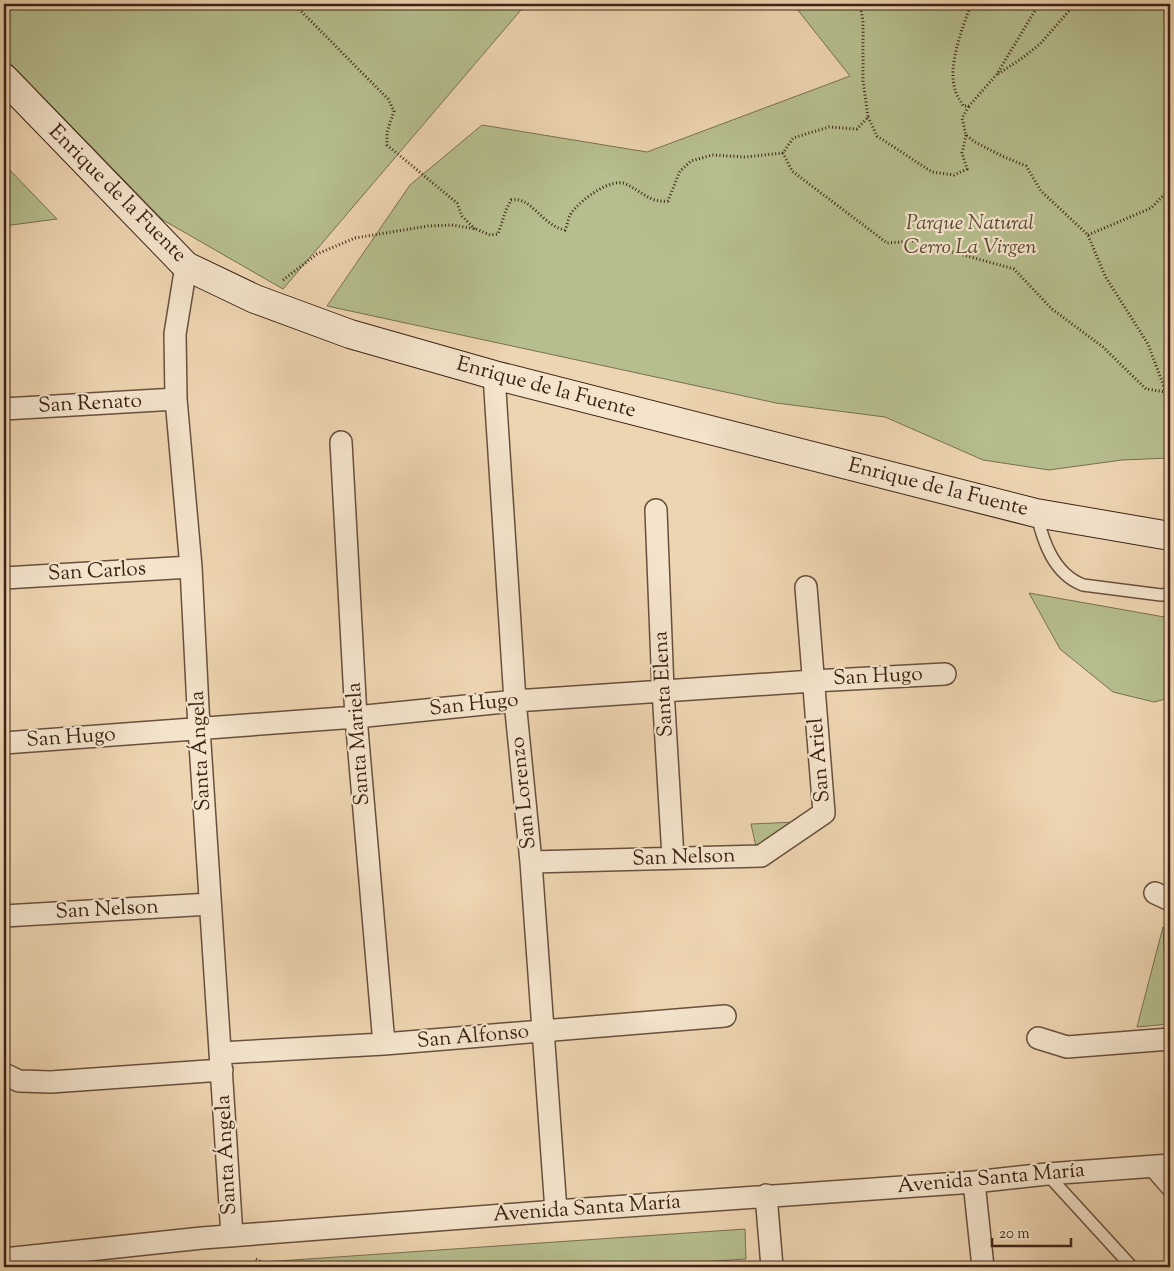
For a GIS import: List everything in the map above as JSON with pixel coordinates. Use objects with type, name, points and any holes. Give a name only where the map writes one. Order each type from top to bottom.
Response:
[{"type":"main road","name":"Enrique de la Fuente","points":[[4,78],[186,266],[257,300],[350,334],[494,375],[1036,513],[1170,536]]},
{"type":"street","name":"Santa Ángela","points":[[186,266],[175,334],[176,399],[191,567],[199,728],[232,1236]]},
{"type":"street","name":"San Lorenzo","points":[[494,375],[515,700],[531,862],[556,1211]]},
{"type":"street","name":"San Renato","points":[[4,409],[176,399]]},
{"type":"street","name":"Santa Mariela","points":[[341,442],[356,717],[384,1044]]},
{"type":"street","name":"Santa Elena","points":[[656,510],[673,858]]},
{"type":"street","name":"San Carlos","points":[[4,578],[191,567]]},
{"type":"street","name":"San Ariel","points":[[806,587],[824,813]]},
{"type":"street","name":"San Hugo","points":[[4,743],[356,717],[515,700],[945,674]]},
{"type":"street","name":"San Nelson","points":[[531,862],[761,856],[824,813]]},
{"type":"street","name":"San Nelson","points":[[4,916],[210,904]]},
{"type":"street","name":"San Alfonso","points":[[4,1074],[19,1081],[51,1082],[384,1044],[725,1016]]},
{"type":"street","points":[[1038,1038],[1067,1047],[1170,1039]]},
{"type":"street","name":"Avenida Santa María","points":[[4,1259],[232,1236],[766,1195],[974,1182],[1046,1174],[1170,1165]]},
{"type":"street","points":[[974,1182],[983,1267]]},
{"type":"street","points":[[766,1195],[772,1267]]},
{"type":"lane","points":[[1036,513],[1042,536],[1056,563],[1063,574],[1073,581],[1082,585],[1160,595],[1170,594]]},
{"type":"lane","points":[[1148,1166],[1170,1192]]},
{"type":"lane","points":[[1046,1174],[1132,1267]]},
{"type":"path","points":[[294,4],[388,99],[394,111],[387,132],[388,145],[457,203],[462,216],[476,229]]},
{"type":"path","points":[[860,4],[863,21],[863,81],[868,117],[877,136],[932,172],[954,175],[968,169],[962,153],[966,135],[962,118],[968,106],[997,74],[1039,4]]},
{"type":"path","points":[[968,106],[963,106],[955,91],[952,72],[971,4]]},
{"type":"path","points":[[997,74],[1040,44],[1075,4]]},
{"type":"path","points":[[783,153],[793,138],[829,127],[858,129],[868,117]]},
{"type":"path","points":[[966,135],[982,146],[1026,166],[1041,191],[1088,235],[1105,276],[1148,344],[1166,392],[1170,396]]},
{"type":"path","points":[[257,300],[317,254],[355,238],[428,226],[452,225],[476,229],[490,235],[498,234],[511,200],[517,199],[525,201],[546,222],[565,230],[568,217],[572,211],[603,187],[615,182],[625,183],[648,198],[661,202],[668,201],[676,176],[691,161],[712,155],[745,157],[783,153]]},
{"type":"path","points":[[783,153],[792,171],[887,243],[913,241],[1014,269],[1052,309],[1102,347],[1146,389],[1166,392]]},
{"type":"path","points":[[1088,235],[1151,208],[1170,189]]},
{"type":"green space","points":[[4,4],[526,4],[283,289],[163,220],[4,57]]},
{"type":"green space","name":"Parque Natural Cerro La Virgen","points":[[793,4],[1170,4],[1170,458],[1122,460],[1049,470],[983,460],[885,417],[776,403],[327,306],[410,185],[482,125],[647,152],[850,76]]},
{"type":"green space","points":[[4,164],[57,219],[4,226]]},
{"type":"green space","points":[[1029,593],[1170,618],[1170,698],[1154,702],[1113,692],[1060,649]]},
{"type":"green space","points":[[797,822],[756,847],[751,824]]},
{"type":"green space","points":[[1163,927],[1168,1024],[1137,1027]]},
{"type":"green space","points":[[745,1229],[746,1259],[627,1267],[191,1267]]}]
